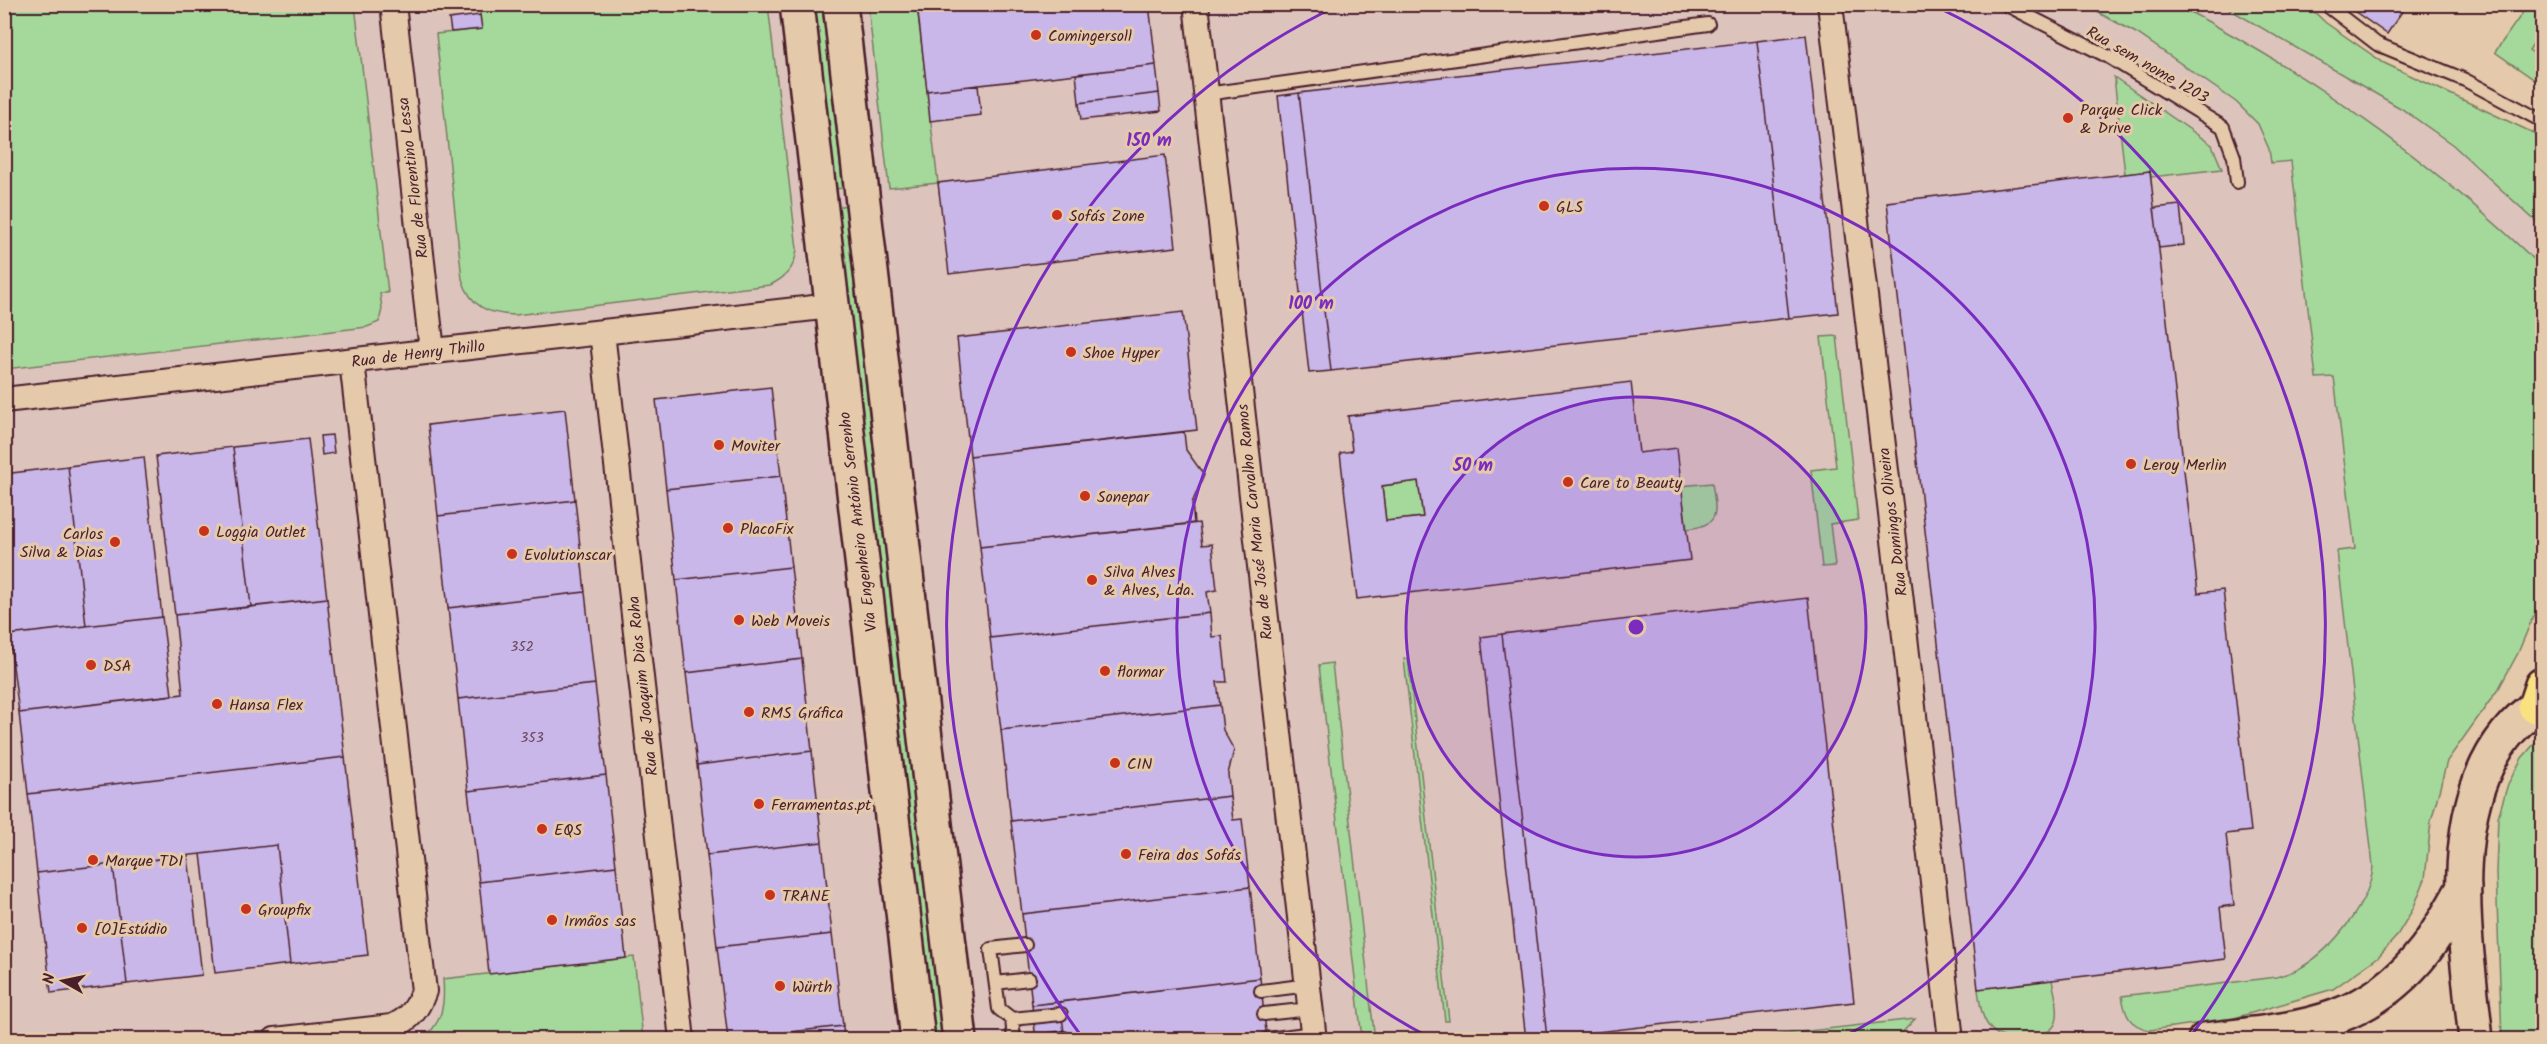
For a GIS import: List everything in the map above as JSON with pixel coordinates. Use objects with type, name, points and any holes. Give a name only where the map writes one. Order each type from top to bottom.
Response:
[{"type":"main road","name":"Via Engenheiro António Serrenho","points":[[797,4],[918,1040]]},
{"type":"main road","points":[[840,4],[960,1040]]},
{"type":"main road","points":[[2476,1040],[2464,887],[2466,838],[2473,799],[2486,765],[2506,735],[2540,698]]},
{"type":"main road","points":[[2205,1040],[2309,1026],[2340,1017],[2375,999],[2394,984],[2427,948],[2464,887]]},
{"type":"street","name":"Rua de Florentino Lessa","points":[[393,4],[432,351]]},
{"type":"street","name":"Rua de José Maria Carvalho Ramos","points":[[1196,4],[1314,1036]]},
{"type":"street","name":"Rua Domingos Oliveira","points":[[1830,4],[1887,479],[1950,1040]]},
{"type":"street","name":"Rua de Henry Thillo","points":[[4,400],[831,306]]},
{"type":"street","name":"Rua de Joaquim Dias Roha","points":[[602,332],[682,1040]]},
{"type":"street","points":[[275,1040],[341,1036],[392,1028],[406,1020],[418,1008],[424,991],[352,361]]},
{"type":"lane","name":"Rua sem nome 1203","points":[[2005,4],[2107,57],[2223,128],[2234,157],[2237,182]]},
{"type":"lane","points":[[2325,4],[2377,44],[2465,80],[2542,121]]},
{"type":"lane","points":[[1206,94],[1708,24]]},
{"type":"lane","points":[[1025,945],[991,949],[999,1009],[1012,1019],[1062,1014]]},
{"type":"lane","points":[[996,983],[1029,979]]},
{"type":"lane","points":[[1261,991],[1309,985]]},
{"type":"lane","points":[[1264,1014],[1311,1009]]},
{"type":"lane","points":[[1012,1019],[1014,1040]]},
{"type":"lane","points":[[1267,1039],[1314,1036]]},
{"type":"lane","points":[[1050,1040],[1064,1038]]},
{"type":"shaded area","points":[[5,5],[2288,5],[2542,184],[2542,595],[2518,653],[2499,688],[2447,761],[2431,821],[2425,879],[2413,909],[2396,937],[2378,957],[2333,989],[2230,1019],[2150,1030],[1999,1040],[5,1040]]},
{"type":"green space","points":[[4,5],[355,5],[388,293],[380,293],[382,309],[379,322],[367,327],[5,369]]},
{"type":"green space","points":[[768,5],[797,249],[792,266],[785,275],[770,285],[515,315],[488,311],[475,302],[462,279],[436,34],[481,29],[480,11],[488,10],[487,6]]},
{"type":"green space","points":[[814,5],[822,5],[843,188],[835,189]]},
{"type":"green space","points":[[868,5],[917,5],[938,183],[889,188]]},
{"type":"green space","points":[[2084,5],[2177,5],[2275,60],[2369,123],[2414,157],[2458,192],[2542,267],[2542,595],[2518,653],[2499,688],[2447,761],[2431,821],[2425,879],[2413,909],[2396,937],[2378,957],[2333,989],[2231,1019],[2150,1030],[2137,1026],[2129,1019],[2122,996],[2276,977],[2296,970],[2314,959],[2337,937],[2358,909],[2371,880],[2373,866],[2337,551],[2355,549],[2334,377],[2316,378],[2291,161],[2271,163],[2269,149],[2258,124],[2236,102],[2138,34]]},
{"type":"green space","points":[[2222,5],[2307,5],[2326,23],[2384,63],[2542,137],[2542,227],[2453,145],[2402,109]]},
{"type":"green space","points":[[2528,5],[2542,15],[2542,35],[2540,33],[2529,50],[2542,59],[2542,85],[2495,52]]},
{"type":"green space","points":[[2114,77],[2212,145],[2222,169],[2151,177],[2150,171],[2125,174]]},
{"type":"green space","points":[[845,205],[942,1039],[934,1039],[838,207]]},
{"type":"green space","points":[[1837,336],[1858,520],[1830,524],[1835,566],[1822,567],[1811,470],[1836,467],[1821,337]]},
{"type":"green space","points":[[1418,481],[1423,517],[1386,521],[1382,486]]},
{"type":"green space","points":[[1712,483],[1715,502],[1714,515],[1706,524],[1687,529],[1681,486]]},
{"type":"green space","points":[[1404,659],[1408,659],[1449,1021],[1445,1021]]},
{"type":"green space","points":[[1332,663],[1375,1039],[1362,1039],[1319,665]]},
{"type":"green space","points":[[2542,735],[2542,1015],[2539,1039],[2502,1039],[2496,873],[2498,817],[2508,784],[2522,758]]},
{"type":"green space","points":[[634,957],[643,1039],[420,1040],[434,1028],[438,1021],[443,1005],[443,979]]},
{"type":"green space","points":[[2052,980],[2056,1001],[2056,1022],[2045,1033],[2028,1039],[2009,1038],[2000,1036],[1986,1023],[1978,989]]},
{"type":"green space","points":[[1915,1019],[1896,1039],[1739,1039]]},
{"type":"building","name":"Comingersoll","points":[[917,4],[1149,4],[1156,65],[927,91]]},
{"type":"building","points":[[2344,4],[2407,4],[2387,34]]},
{"type":"building","points":[[480,15],[482,29],[451,32],[449,19]]},
{"type":"building","points":[[1806,35],[1838,313],[1789,318],[1757,41]]},
{"type":"building","name":"GLS","points":[[1757,41],[1789,318],[1331,371],[1299,93]]},
{"type":"building","points":[[1156,65],[1159,93],[1079,103],[1076,74]]},
{"type":"building","points":[[978,85],[981,115],[930,121],[927,91]]},
{"type":"building","points":[[1159,93],[1161,111],[1081,120],[1079,103]]},
{"type":"building","points":[[1299,93],[1331,371],[1309,373],[1278,96]]},
{"type":"building","points":[[1165,155],[1176,247],[949,274],[938,183]]},
{"type":"building","points":[[2150,171],[2198,593],[2223,590],[2251,831],[2226,834],[2234,905],[2220,907],[2226,959],[1978,989],[1887,202]]},
{"type":"building","points":[[2180,205],[2184,245],[2159,248],[2154,208]]},
{"type":"building","points":[[1183,312],[1197,430],[970,456],[957,338]]},
{"type":"building","points":[[1631,382],[1639,453],[1677,448],[1690,560],[1357,599],[1340,453],[1352,451],[1348,416]],"holes":[[[1418,481],[1423,517],[1386,521],[1382,486]]]},
{"type":"building","name":"Moviter","points":[[771,387],[781,476],[666,489],[656,400]]},
{"type":"building","points":[[565,409],[575,500],[438,516],[428,425]]},
{"type":"building","name":"Sonepar","points":[[1184,432],[1186,450],[1204,475],[1192,503],[1194,523],[980,547],[970,456]]},
{"type":"building","points":[[332,435],[334,453],[322,455],[320,436]]},
{"type":"building","points":[[308,439],[327,598],[251,607],[233,447]]},
{"type":"building","name":"Loggia Outlet","points":[[233,447],[251,607],[175,615],[156,456]]},
{"type":"building","name":"Carlos Silva & Dias","points":[[144,457],[162,617],[86,626],[68,466]]},
{"type":"building","points":[[68,466],[86,626],[9,635],[4,591],[4,474]]},
{"type":"building","name":"PlacoFix","points":[[781,476],[791,567],[676,580],[666,489]]},
{"type":"building","name":"Evolutionscar","points":[[575,500],[585,592],[448,608],[438,516]]},
{"type":"building","points":[[1199,523],[1202,545],[1212,544],[1217,590],[1207,592],[1210,613],[990,638],[980,547]]},
{"type":"building","name":"Web Moveis","points":[[791,567],[802,659],[686,673],[676,580]]},
{"type":"building","points":[[585,592],[595,684],[458,699],[448,608]]},
{"type":"building","name":"Hansa Flex","points":[[327,598],[345,757],[28,794],[19,713],[183,694],[175,615]]},
{"type":"building","points":[[1808,598],[1854,1002],[1547,1038],[1502,634]]},
{"type":"building","points":[[1210,613],[1212,637],[1222,636],[1227,682],[1217,682],[1220,705],[1001,730],[990,638]]},
{"type":"building","name":"DSA","points":[[162,617],[172,695],[19,713],[9,635]]},
{"type":"building","points":[[1502,634],[1547,1038],[1534,1040],[1526,1040],[1481,637]]},
{"type":"building","name":"RMS Gráfica","points":[[802,659],[812,751],[697,765],[686,673]]},
{"type":"building","points":[[595,684],[606,775],[468,791],[458,699]]},
{"type":"building","points":[[1220,705],[1223,730],[1234,750],[1228,774],[1230,796],[1011,821],[1001,730]]},
{"type":"building","name":"Ferramentas.pt","points":[[812,751],[822,842],[707,855],[697,765]]},
{"type":"building","name":"Marque TDI","points":[[345,757],[368,955],[290,964],[277,845],[37,873],[28,794]]},
{"type":"building","name":"EQS","points":[[606,775],[616,866],[479,882],[468,791]]},
{"type":"building","points":[[1230,796],[1233,820],[1242,819],[1250,887],[1022,914],[1011,821]]},
{"type":"building","name":"TRANE","points":[[822,842],[832,934],[717,947],[707,855]]},
{"type":"building","name":"Groupfix","points":[[277,845],[290,964],[215,973],[201,854]]},
{"type":"building","points":[[188,856],[202,975],[127,984],[113,864]]},
{"type":"building","name":"[O]Estúdio","points":[[113,864],[127,984],[51,993],[37,873]]},
{"type":"building","name":"Irmãos sas","points":[[616,866],[626,958],[489,974],[479,882]]},
{"type":"building","points":[[1250,887],[1260,978],[1032,1005],[1022,914]]},
{"type":"building","name":"Würth","points":[[832,934],[843,1026],[728,1039],[717,947]]},
{"type":"building","points":[[1260,978],[1267,1040],[1065,1040],[1060,1002]]},
{"type":"building","points":[[1060,1002],[1065,1040],[1036,1040],[1032,1005]]},
{"type":"building","points":[[843,1026],[844,1040],[728,1040],[728,1039]]},
{"type":"place","name":"Comingersoll","points":[[1036,35]]},
{"type":"place","name":"Parque Click & Drive","points":[[2068,118]]},
{"type":"place","name":"GLS","points":[[1544,206]]},
{"type":"place","name":"Sofás Zone","points":[[1057,215]]},
{"type":"place","name":"Shoe Hyper","points":[[1071,352]]},
{"type":"place","name":"Moviter","points":[[719,445]]},
{"type":"place","name":"Leroy Merlin","points":[[2131,464]]},
{"type":"place","name":"Care to Beauty","points":[[1568,482]]},
{"type":"place","name":"Sonepar","points":[[1085,496]]},
{"type":"place","name":"PlacoFix","points":[[728,528]]},
{"type":"place","name":"Loggia Outlet","points":[[204,531]]},
{"type":"place","name":"Carlos Silva & Dias","points":[[115,542]]},
{"type":"place","name":"Evolutionscar","points":[[512,554]]},
{"type":"place","name":"Silva Alves & Alves, Lda.","points":[[1092,580]]},
{"type":"place","name":"Web Moveis","points":[[739,620]]},
{"type":"place","name":"DSA","points":[[91,665]]},
{"type":"place","name":"flormar","points":[[1105,671]]},
{"type":"place","name":"Hansa Flex","points":[[217,704]]},
{"type":"place","name":"RMS Gráfica","points":[[749,712]]},
{"type":"place","name":"CIN","points":[[1115,763]]},
{"type":"place","name":"Ferramentas.pt","points":[[759,804]]},
{"type":"place","name":"EQS","points":[[542,829]]},
{"type":"place","name":"Feira dos Sofás","points":[[1126,854]]},
{"type":"place","name":"Marque TDI","points":[[93,860]]},
{"type":"place","name":"TRANE","points":[[770,895]]},
{"type":"place","name":"Groupfix","points":[[246,909]]},
{"type":"place","name":"Irmãos sas","points":[[552,920]]},
{"type":"place","name":"[O]Estúdio","points":[[82,928]]},
{"type":"place","name":"Würth","points":[[780,986]]}]
